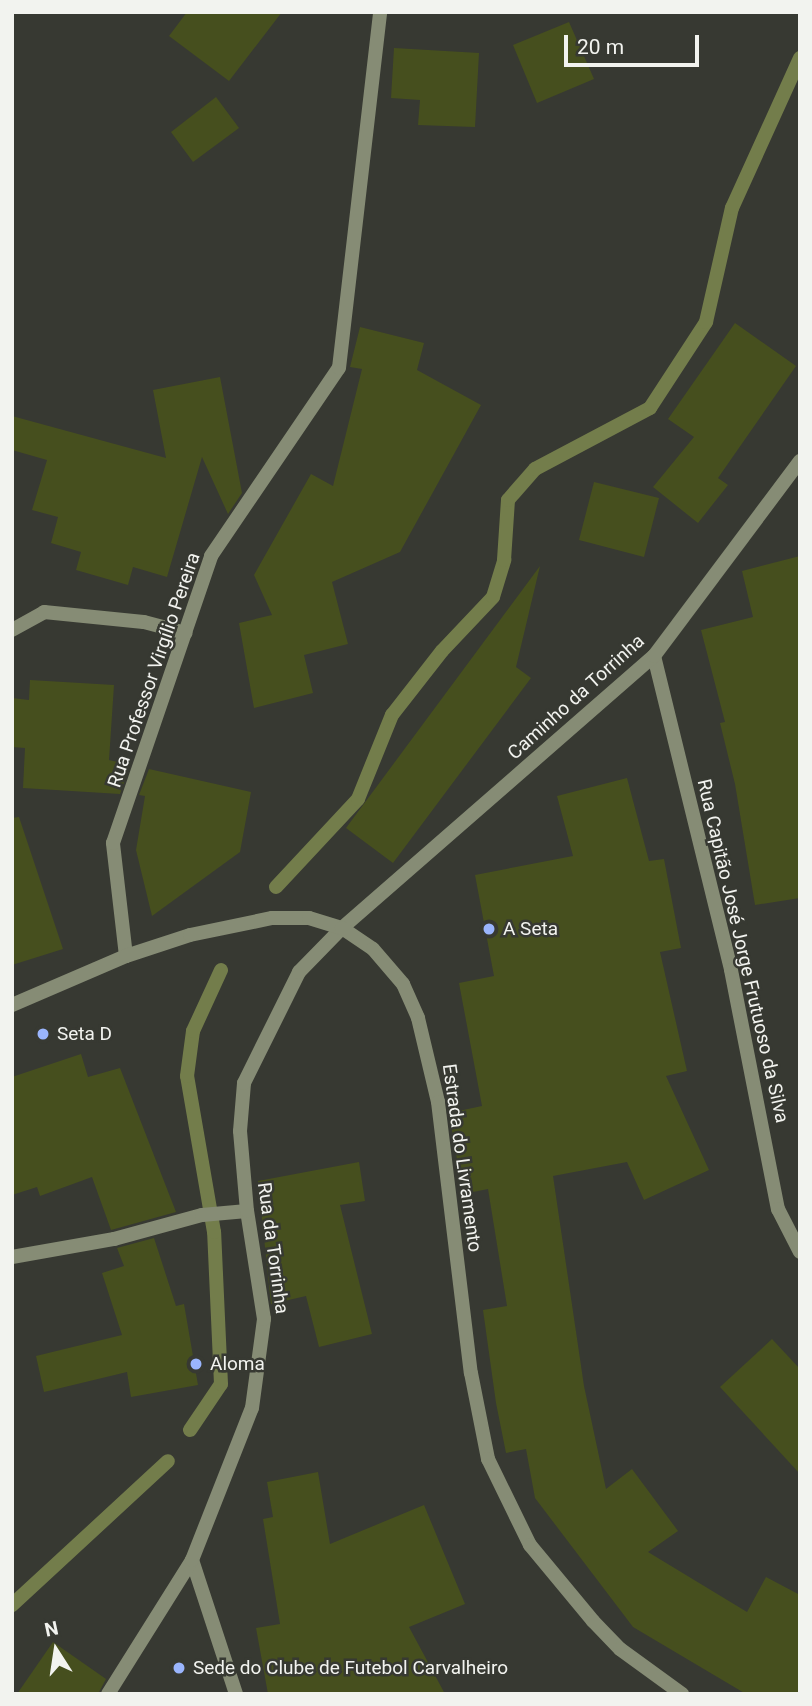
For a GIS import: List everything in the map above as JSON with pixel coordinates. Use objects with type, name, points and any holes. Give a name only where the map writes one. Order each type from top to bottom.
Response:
[{"type":"street","name":"Rua Professor Virgílio Pereira","points":[[126,956],[113,843],[211,556],[339,368],[380,12]]},
{"type":"street","name":"Caminho da Torrinha","points":[[342,928],[654,656],[800,461]]},
{"type":"street","points":[[12,630],[44,612],[144,622],[186,633]]},
{"type":"street","name":"Rua Capitão José Jorge Frutuoso da Silva","points":[[654,656],[731,970],[778,1209],[800,1252]]},
{"type":"street","name":"Estrada do Livramento","points":[[12,1005],[126,956],[190,935],[272,918],[309,918],[342,928],[373,949],[403,984],[418,1018],[438,1102],[471,1373],[488,1459],[530,1545],[593,1621],[664,1689],[682,1694]]},
{"type":"street","name":"Rua da Torrinha","points":[[108,1694],[192,1560],[252,1408],[262,1364],[264,1319],[247,1211],[240,1131],[244,1083],[299,972],[342,928]]},
{"type":"street","points":[[12,1257],[114,1239],[202,1215],[247,1211]]},
{"type":"street","points":[[192,1560],[236,1694]]},
{"type":"building","points":[[187,12],[282,12],[229,81],[169,36]]},
{"type":"building","points":[[569,22],[594,79],[537,103],[513,45]]},
{"type":"building","points":[[394,48],[479,53],[475,127],[418,125],[420,100],[391,98]]},
{"type":"building","points":[[216,97],[239,128],[193,162],[171,132]]},
{"type":"building","points":[[735,323],[796,366],[718,478],[728,485],[698,523],[653,487],[694,437],[668,419]]},
{"type":"building","points":[[360,327],[424,343],[417,370],[481,405],[400,552],[332,582],[348,644],[304,655],[313,693],[254,708],[239,623],[272,615],[254,575],[311,474],[333,486],[362,369],[350,367]]},
{"type":"building","points":[[220,377],[242,493],[228,514],[202,457],[167,577],[133,567],[128,585],[76,570],[81,552],[51,543],[58,517],[32,510],[47,460],[12,450],[12,416],[166,458],[153,390]]},
{"type":"building","points":[[594,482],[659,498],[644,557],[579,540]]},
{"type":"building","points":[[800,556],[800,898],[755,905],[735,784],[720,723],[725,722],[701,630],[753,617],[742,571]]},
{"type":"building","points":[[540,566],[516,667],[531,678],[393,863],[346,828]]},
{"type":"building","points":[[30,680],[114,685],[109,760],[130,765],[120,794],[23,788],[25,748],[12,747],[12,698],[29,700]]},
{"type":"building","points":[[149,769],[251,792],[240,852],[152,916],[136,850],[145,796],[139,795]]},
{"type":"building","points":[[627,778],[649,861],[664,859],[681,948],[660,952],[687,1071],[666,1076],[709,1170],[644,1200],[627,1162],[553,1176],[584,1386],[606,1489],[632,1469],[678,1531],[648,1552],[747,1612],[766,1577],[800,1595],[800,1694],[746,1694],[633,1627],[535,1498],[526,1449],[506,1453],[496,1403],[483,1310],[507,1306],[488,1189],[463,1194],[449,1113],[482,1106],[459,983],[494,976],[475,875],[573,856],[557,796]]},
{"type":"building","points":[[19,817],[63,949],[12,965],[12,818]]},
{"type":"building","points":[[81,1054],[88,1077],[120,1068],[176,1212],[111,1230],[92,1177],[40,1196],[37,1187],[12,1195],[12,1077]]},
{"type":"building","points":[[359,1162],[365,1201],[340,1205],[372,1334],[319,1347],[306,1296],[271,1304],[258,1181]]},
{"type":"building","points":[[154,1238],[176,1306],[184,1304],[198,1385],[131,1397],[127,1372],[44,1392],[36,1356],[122,1335],[102,1273],[124,1266],[117,1248]]},
{"type":"building","points":[[772,1339],[800,1369],[800,1474],[720,1387]]},
{"type":"building","points":[[318,1472],[330,1544],[424,1505],[465,1604],[409,1627],[445,1694],[268,1694],[256,1628],[280,1624],[263,1519],[273,1517],[267,1482]]},
{"type":"building","points":[[53,1642],[106,1679],[98,1694],[17,1694]]},
{"type":"waterway","points":[[276,887],[358,799],[392,715],[442,651],[493,597],[504,560],[508,500],[535,469],[650,408],[706,322],[732,208],[800,58]]},
{"type":"waterway","points":[[190,1430],[221,1384],[214,1232],[187,1076],[193,1031],[221,970]]},
{"type":"waterway","points":[[12,1605],[168,1461]]},
{"type":"place","name":"A Seta","points":[[489,929]]},
{"type":"place","name":"Seta D","points":[[43,1034]]},
{"type":"place","name":"Aloma","points":[[196,1364]]},
{"type":"place","name":"Sede do Clube de Futebol Carvalheiro","points":[[179,1668]]}]
